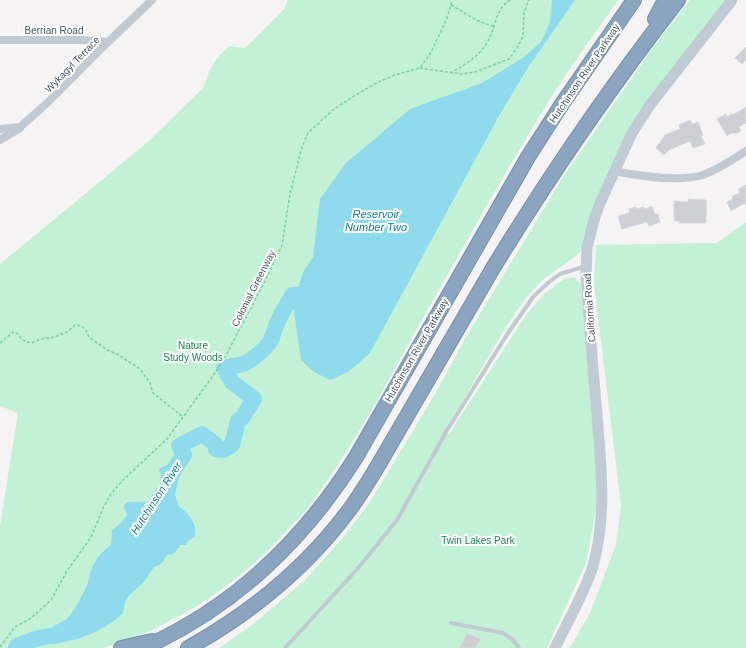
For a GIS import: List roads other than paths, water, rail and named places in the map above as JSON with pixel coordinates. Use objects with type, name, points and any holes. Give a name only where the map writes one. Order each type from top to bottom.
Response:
[{"type":"highway","name":"Hutchinson River Parkway","points":[[143,648],[161,640],[214,609],[252,580],[309,522],[328,497],[356,457],[528,157],[582,74],[634,0]]},
{"type":"highway","points":[[635,57],[665,0]]},
{"type":"highway","points":[[188,648],[258,603],[286,579],[316,549],[349,510],[373,474],[485,282],[519,227],[588,122],[678,0]]},
{"type":"highway","points":[[198,648],[222,627]]},
{"type":"highway","points":[[121,648],[161,640]]},
{"type":"main road","name":"California Road","points":[[555,648],[583,592],[593,566],[601,524],[602,471],[587,300],[586,266],[594,220],[614,171],[632,133],[650,105],[732,0]]},
{"type":"street","name":"Wykagyl Terrace","points":[[0,140],[20,127],[46,105],[152,0]]},
{"type":"street","name":"Berrian Road","points":[[0,40],[82,40],[108,42]]},
{"type":"street","points":[[0,129],[20,127]]},
{"type":"street","points":[[614,171],[638,176],[662,178],[690,177],[702,175],[725,165],[746,151]]},
{"type":"lane","points":[[285,648],[359,567],[396,520],[446,432],[508,333],[533,297],[560,274],[586,266]]},
{"type":"lane","points":[[451,624],[503,633],[512,639],[519,648]]},
{"type":"water","name":"Reservoir Number Two","points":[[552,0],[575,0],[529,66],[500,114],[370,353],[348,372],[330,380],[314,372],[301,360],[293,304],[303,272],[313,257],[320,199],[346,163],[410,109],[482,83],[524,57],[541,42],[550,22]]},
{"type":"water","points":[[181,459],[182,463],[175,495],[179,507],[189,515],[194,523],[196,532],[195,536],[187,542],[186,545],[180,545],[173,554],[167,555],[161,564],[154,567],[143,583],[130,594],[125,602],[123,613],[114,621],[98,631],[78,639],[54,644],[46,643],[75,608],[88,583],[96,560],[111,545],[112,530],[120,524],[127,515],[124,506],[127,502],[149,501],[156,489],[163,486],[159,470],[160,468]]},
{"type":"waterway","name":"Hutchinson River","points":[[169,477],[184,455],[179,446],[202,434],[215,444],[216,449],[224,450],[232,445],[238,421],[242,418],[254,399],[232,382],[224,368],[243,364],[262,350],[271,340],[276,325],[292,295],[297,295]]},
{"type":"waterway","name":"Hutchinson River","points":[[16,648],[17,646],[35,639],[54,635],[71,626]]},
{"type":"park label","name":"Nature Study Woods","points":[[193,350]]},
{"type":"park label","name":"Twin Lakes Park","points":[[478,540]]}]
